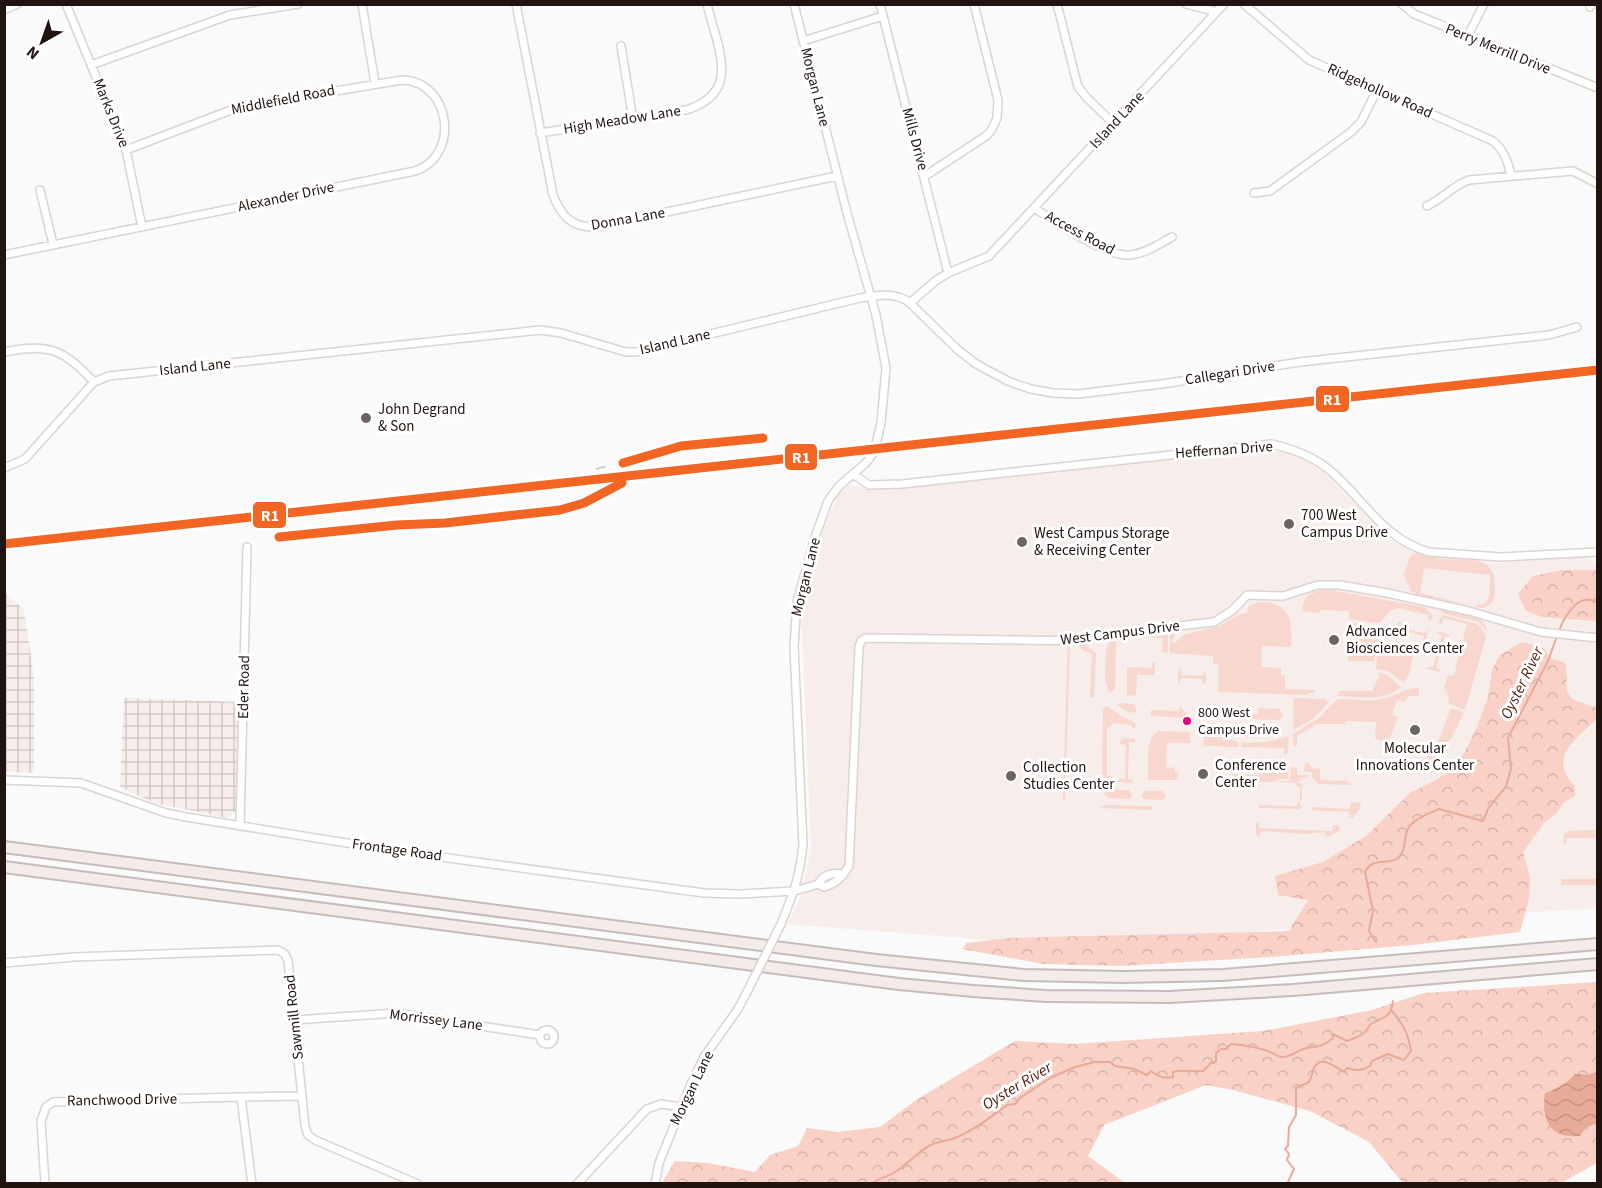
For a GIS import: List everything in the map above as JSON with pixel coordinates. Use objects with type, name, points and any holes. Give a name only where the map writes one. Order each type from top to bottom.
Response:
[{"type":"highway","points":[[4,847],[909,964],[1008,974],[1099,977],[1198,976],[1598,944]]},
{"type":"highway","points":[[4,867],[907,985],[1027,995],[1144,998],[1219,995],[1598,964]]},
{"type":"street","points":[[4,10],[16,4]]},
{"type":"street","name":"Marks Drive","points":[[66,4],[126,150],[142,227]]},
{"type":"street","points":[[91,65],[230,15],[298,4]]},
{"type":"street","points":[[362,4],[375,83]]},
{"type":"street","name":"Donna Lane","points":[[516,4],[540,133],[557,205],[567,220],[586,227],[596,227],[837,176]]},
{"type":"street","name":"High Meadow Lane","points":[[540,133],[686,110],[707,102],[718,90],[722,67],[706,4]]},
{"type":"street","name":"Morgan Lane","points":[[655,1184],[659,1163],[704,1057],[738,1009],[781,924],[801,872],[803,844],[794,646],[795,617],[815,537],[826,506],[833,492],[874,452],[885,390],[885,354],[794,4]]},
{"type":"street","name":"Mills Drive","points":[[880,4],[948,273]]},
{"type":"street","points":[[925,176],[986,136],[997,118],[999,100],[974,4]]},
{"type":"street","points":[[1057,4],[1078,87],[1113,123]]},
{"type":"street","points":[[1186,4],[1217,12]]},
{"type":"street","name":"Island Lane","points":[[94,382],[109,376],[540,330],[561,333],[626,352],[636,352],[871,296],[895,296],[904,298],[910,303],[948,273],[989,256],[1224,4]]},
{"type":"street","name":"Ridgehollow Road","points":[[1244,4],[1309,60],[1493,141],[1506,158],[1510,176]]},
{"type":"street","name":"Perry Merrill Drive","points":[[1402,4],[1414,14],[1467,37],[1598,88]]},
{"type":"street","points":[[1467,37],[1484,4]]},
{"type":"street","points":[[803,41],[883,16]]},
{"type":"street","points":[[621,46],[633,118]]},
{"type":"street","name":"Alexander Drive","points":[[4,255],[426,167],[437,154],[444,134],[440,108],[434,95],[424,85],[410,80],[375,83]]},
{"type":"street","name":"Middlefield Road","points":[[126,150],[239,106],[375,83]]},
{"type":"street","points":[[1254,193],[1270,191],[1351,132],[1361,122],[1377,90]]},
{"type":"street","points":[[1427,206],[1442,199],[1462,183],[1510,176],[1573,171],[1598,184]]},
{"type":"street","points":[[40,190],[53,244]]},
{"type":"street","name":"Access Road","points":[[1034,208],[1107,251],[1127,256],[1140,254],[1172,237]]},
{"type":"street","name":"Callegari Drive","points":[[910,303],[957,350],[991,373],[1031,389],[1078,394],[1168,383],[1300,362],[1549,335],[1577,327]]},
{"type":"street","points":[[4,352],[36,347],[52,350],[72,361],[94,382],[25,459],[4,468]]},
{"type":"street","name":"Heffernan Drive","points":[[853,474],[869,485],[893,484],[1272,444],[1293,449],[1326,467],[1396,538],[1418,549],[1429,552],[1500,557],[1598,552]]},
{"type":"street","name":"Eder Road","points":[[240,826],[247,547]]},
{"type":"street","name":"West Campus Drive","points":[[795,891],[818,884],[824,887],[836,883],[849,866],[859,647],[865,638],[1077,642],[1115,633],[1214,622],[1233,610],[1247,595],[1283,596],[1325,584],[1397,595],[1469,610],[1541,632],[1598,638]]},
{"type":"street","name":"Frontage Road","points":[[4,780],[81,783],[96,786],[166,813],[390,850],[704,893],[795,891]]},
{"type":"street","name":"Sawmill Road","points":[[4,963],[74,957],[278,950],[285,954],[288,961],[306,1129],[312,1138],[418,1184]]},
{"type":"street","name":"Morrissey Lane","points":[[295,1020],[396,1013],[540,1035]]},
{"type":"street","name":"Ranchwood Drive","points":[[45,1184],[42,1121],[45,1107],[53,1102],[302,1096]]},
{"type":"street","points":[[241,1097],[252,1184]]},
{"type":"street","points":[[577,1184],[647,1109],[661,1104],[681,1107]]},
{"type":"shaded area","points":[[1270,449],[1290,453],[1323,471],[1381,531],[1393,541],[1415,552],[1496,563],[1587,556],[1597,564],[1597,908],[1052,945],[787,924],[801,897],[811,848],[801,612],[826,520],[842,489],[850,485],[872,490],[902,488]]},
{"type":"shaded area","points":[[1415,553],[1485,563],[1494,575],[1495,594],[1492,602],[1483,608],[1476,607],[1476,605],[1486,603],[1490,594],[1490,575],[1424,568],[1420,593],[1466,604],[1421,596],[1411,591],[1404,574],[1410,557]]},
{"type":"shaded area","points":[[1330,590],[1424,607],[1433,615],[1431,621],[1428,620],[1429,615],[1398,608],[1390,611],[1381,622],[1376,623],[1349,619],[1349,611],[1321,610],[1320,613],[1302,611],[1307,597],[1311,594]]},
{"type":"shaded area","points":[[4,592],[24,610],[34,678],[34,773],[5,772]]},
{"type":"shaded area","points":[[1268,602],[1282,608],[1287,613],[1291,625],[1291,647],[1262,646],[1261,667],[1281,668],[1281,675],[1285,675],[1285,689],[1315,690],[1315,693],[1307,693],[1307,695],[1218,692],[1219,665],[1213,663],[1213,656],[1170,653],[1170,634],[1175,634],[1172,642],[1175,643],[1183,635],[1220,626],[1247,613],[1248,607],[1256,603]]},
{"type":"shaded area","points":[[1443,609],[1476,617],[1485,625],[1487,631],[1478,622],[1443,613],[1441,611]]},
{"type":"shaded area","points":[[1442,615],[1477,624],[1486,637],[1465,710],[1448,703],[1449,696],[1444,688],[1448,675],[1454,676],[1467,624],[1443,618],[1442,624],[1438,623]]},
{"type":"shaded area","points":[[1350,622],[1376,626],[1384,646],[1375,654],[1374,661],[1348,661]]},
{"type":"shaded area","points":[[1402,622],[1401,628],[1424,633],[1428,629],[1426,641],[1423,640],[1424,636],[1400,630],[1397,635],[1393,628]]},
{"type":"shaded area","points":[[1168,631],[1168,653],[1162,652],[1163,638],[1129,637],[1128,642],[1116,641],[1115,690],[1109,692],[1105,679],[1106,651],[1110,640],[1118,635]]},
{"type":"shaded area","points":[[1437,631],[1450,635],[1445,636],[1436,668],[1441,670],[1440,672],[1427,669],[1433,667],[1442,635]]},
{"type":"shaded area","points":[[1068,637],[1070,644],[1065,801],[1063,801]]},
{"type":"shaded area","points":[[1080,646],[1087,646],[1096,653],[1094,697],[1090,697],[1092,654],[1082,650]]},
{"type":"shaded area","points":[[1385,648],[1413,656],[1409,674],[1404,683],[1388,671],[1376,669],[1377,656]]},
{"type":"shaded area","points":[[1152,662],[1155,662],[1155,675],[1137,675],[1136,695],[1127,696],[1127,667],[1152,668]]},
{"type":"shaded area","points":[[1178,669],[1181,669],[1181,675],[1203,676],[1205,670],[1206,683],[1203,684],[1202,679],[1181,678],[1178,683]]},
{"type":"shaded area","points":[[1377,672],[1387,675],[1401,687],[1379,697],[1338,696],[1339,691],[1373,691],[1380,677]]},
{"type":"shaded area","points":[[1419,688],[1419,696],[1409,696],[1404,702],[1397,700],[1392,714],[1398,717],[1388,743],[1375,738],[1376,722],[1346,721],[1345,724],[1317,724],[1297,736],[1297,746],[1293,746],[1293,734],[1319,718],[1336,700],[1377,700]]},
{"type":"shaded area","points":[[124,698],[242,702],[237,809],[227,818],[155,803],[120,787]]},
{"type":"shaded area","points":[[1294,698],[1326,699],[1328,703],[1313,719],[1293,730]]},
{"type":"shaded area","points":[[1119,703],[1134,704],[1136,712],[1126,711],[1118,705]]},
{"type":"shaded area","points":[[1107,706],[1134,722],[1136,726],[1133,729],[1131,725],[1114,723],[1107,728],[1107,775],[1112,776],[1109,780],[1104,778],[1102,773],[1103,709]]},
{"type":"shaded area","points":[[1180,706],[1190,718],[1151,716],[1151,710],[1179,711]]},
{"type":"shaded area","points":[[1214,706],[1216,712],[1258,714],[1258,708],[1279,709],[1283,715],[1276,720],[1217,718],[1212,714]]},
{"type":"shaded area","points":[[1451,708],[1464,712],[1456,729],[1441,752],[1419,769],[1439,740]]},
{"type":"shaded area","points":[[1207,725],[1230,726],[1230,732],[1252,732],[1252,726],[1262,727],[1262,734],[1276,736],[1240,737]]},
{"type":"shaded area","points":[[1159,731],[1190,732],[1190,743],[1167,743],[1166,767],[1175,768],[1175,772],[1178,772],[1177,780],[1148,780],[1149,746],[1154,734]]},
{"type":"shaded area","points":[[1204,732],[1238,742],[1238,747],[1203,746]]},
{"type":"shaded area","points":[[1289,736],[1288,753],[1284,755],[1284,748],[1241,747],[1241,743],[1266,742]]},
{"type":"shaded area","points":[[1125,738],[1135,739],[1135,742],[1129,742],[1128,779],[1133,780],[1133,783],[1118,782],[1119,779],[1125,779],[1126,745],[1120,744]]},
{"type":"shaded area","points":[[1259,759],[1265,759],[1265,762],[1283,763],[1283,767],[1285,760],[1285,767],[1289,767],[1288,779],[1277,779],[1276,782],[1232,779],[1232,774],[1259,775]]},
{"type":"shaded area","points":[[1305,763],[1309,763],[1312,768],[1320,769],[1320,780],[1347,781],[1352,785],[1318,784],[1312,777],[1312,772],[1304,771]]},
{"type":"shaded area","points":[[1291,767],[1297,768],[1297,775],[1309,775],[1306,779],[1301,777],[1298,781],[1302,784],[1302,801],[1300,801],[1300,787],[1297,787],[1296,783],[1279,782],[1290,781]]},
{"type":"shaded area","points":[[1108,789],[1129,790],[1133,796],[1129,799],[1108,798],[1104,794]]},
{"type":"shaded area","points":[[1144,791],[1163,791],[1166,797],[1163,800],[1144,799],[1141,796]]},
{"type":"shaded area","points":[[1297,802],[1301,803],[1301,809],[1259,808],[1259,805],[1297,806]]},
{"type":"shaded area","points":[[1351,802],[1361,803],[1353,818],[1349,817],[1349,812],[1311,810],[1313,807],[1350,809]]},
{"type":"shaded area","points":[[1105,805],[1151,806],[1152,810],[1100,808]]},
{"type":"shaded area","points":[[1259,822],[1259,828],[1332,831],[1333,825],[1338,825],[1340,828],[1339,831],[1327,837],[1324,832],[1306,834],[1261,831],[1260,838],[1256,835],[1256,823]]},
{"type":"shaded area","points":[[1597,830],[1597,838],[1567,838],[1566,844],[1563,843],[1564,834],[1567,831]]},
{"type":"shaded area","points":[[1561,879],[1597,879],[1597,885],[1561,885]]},
{"type":"green space","points":[[1562,570],[1597,570],[1597,621],[1542,617],[1526,611],[1518,594],[1533,576]]},
{"type":"green space","points":[[1522,642],[1545,649],[1550,658],[1566,663],[1567,691],[1572,699],[1597,708],[1598,718],[1574,741],[1564,757],[1563,766],[1575,786],[1575,796],[1563,803],[1557,813],[1545,822],[1523,852],[1530,877],[1529,899],[1520,932],[1412,945],[1271,957],[1119,966],[1044,964],[962,949],[967,943],[1008,938],[1289,931],[1308,900],[1278,895],[1275,876],[1323,862],[1366,836],[1410,793],[1438,779],[1451,769],[1465,752],[1478,725],[1488,697],[1492,670],[1500,655]]},
{"type":"green space","points":[[1597,982],[1597,1163],[1561,1183],[1403,1183],[1369,1142],[1310,1111],[1206,1085],[1104,1125],[1088,1156],[1125,1183],[664,1184],[663,1181],[675,1161],[708,1163],[755,1172],[770,1155],[798,1146],[807,1128],[838,1132],[880,1127],[916,1100],[1015,1041],[1075,1044],[1263,1031],[1372,1010],[1424,993]]},
{"type":"water","points":[[1597,1072],[1597,1124],[1587,1128],[1580,1136],[1570,1136],[1555,1131],[1546,1119],[1545,1093],[1561,1086],[1575,1074],[1587,1075]]},
{"type":"waterway","name":"Oyster River","points":[[1559,631],[1573,607],[1579,602],[1591,600],[1598,603]]},
{"type":"waterway","name":"Oyster River","points":[[1376,942],[1369,931],[1373,911],[1365,872],[1372,864],[1398,858],[1412,823],[1439,809],[1483,821],[1488,809],[1506,786],[1511,769],[1508,738],[1548,661],[1557,636]]},
{"type":"waterway","name":"Oyster River","points":[[871,1184],[900,1169],[928,1147],[969,1131],[1007,1105],[1015,1104],[1020,1098],[1050,1078],[1075,1067],[1095,1062],[1110,1062],[1115,1066],[1134,1069],[1147,1075],[1151,1071],[1161,1077],[1169,1078],[1173,1077],[1173,1072],[1177,1071],[1203,1071],[1216,1061],[1216,1053],[1231,1044],[1259,1048],[1284,1057],[1323,1045],[1333,1038],[1333,1034],[1347,1041],[1359,1036],[1371,1024],[1389,1014],[1393,1001]]},
{"type":"waterway","points":[[1287,1184],[1294,1169],[1287,1160],[1289,1154],[1285,1149],[1288,1146],[1289,1127],[1296,1115],[1296,1088],[1309,1082],[1314,1068],[1320,1062],[1333,1065],[1344,1072],[1347,1068],[1364,1069],[1370,1066],[1372,1061],[1388,1054],[1404,1060],[1411,1051],[1409,1040],[1392,1011]]},
{"type":"railway","points":[[596,469],[681,446],[763,438]]},
{"type":"railway","points":[[279,537],[397,525],[445,523],[560,510],[584,503],[623,482],[672,471]]},
{"type":"transit line","name":"R1","points":[[4,544],[1598,370]]},
{"type":"transit line","name":"R1","points":[[623,463],[681,446],[763,438]]},
{"type":"transit line","name":"R1","points":[[279,537],[397,525],[445,523],[560,510],[584,503],[622,483]]},
{"type":"place","name":"John Degrand & Son","points":[[366,418]]},
{"type":"place","name":"700 West Campus Drive","points":[[1289,524]]},
{"type":"place","name":"West Campus Storage & Receiving Center","points":[[1022,542]]},
{"type":"place","name":"Advanced Biosciences Center","points":[[1334,640]]},
{"type":"place","name":"800 West Campus Drive","points":[[1187,721]]},
{"type":"place","name":"Molecular Innovations Center","points":[[1415,730]]},
{"type":"place","name":"Conference Center","points":[[1203,774]]},
{"type":"place","name":"Collection Studies Center","points":[[1011,776]]}]
